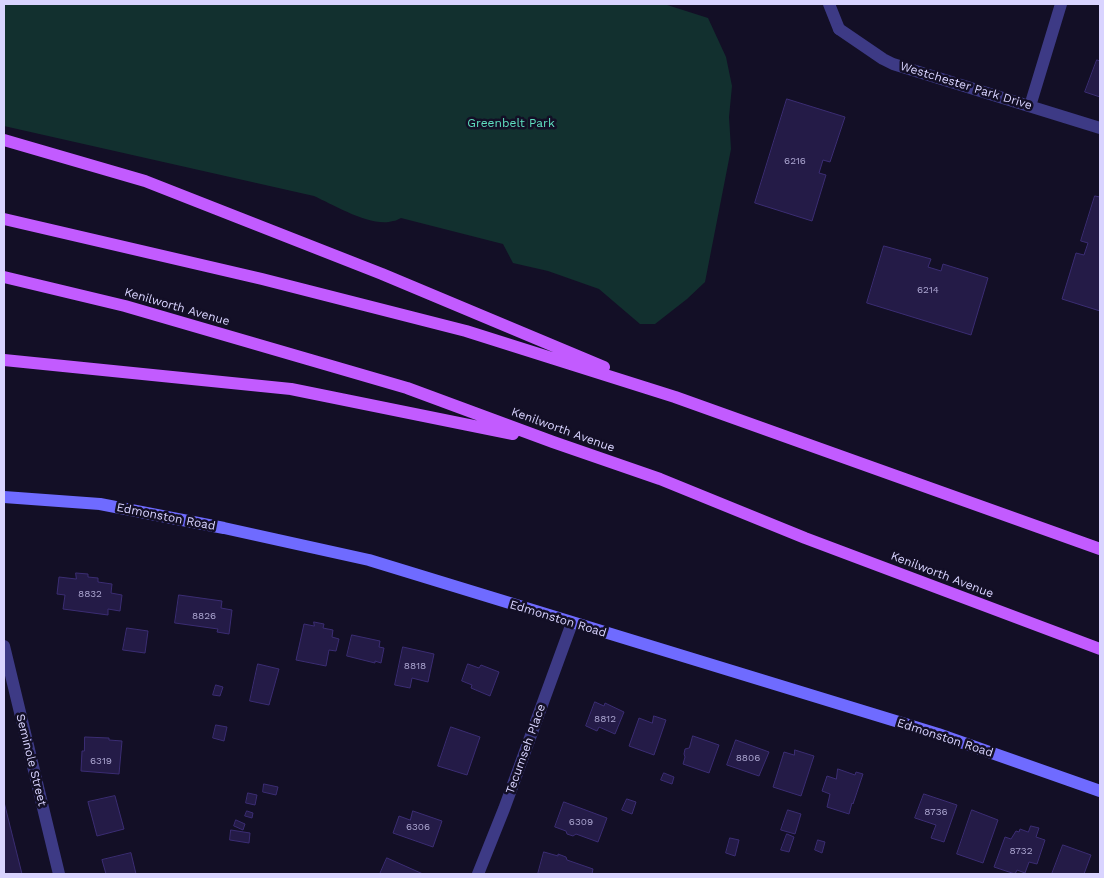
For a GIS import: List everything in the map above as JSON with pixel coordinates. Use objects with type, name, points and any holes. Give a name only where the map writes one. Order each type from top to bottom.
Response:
[{"type":"main road","points":[[4,140],[145,181],[382,274],[675,398]]},
{"type":"main road","points":[[4,219],[262,279],[466,331],[675,398],[1100,549]]},
{"type":"main road","name":"Kenilworth Avenue","points":[[4,277],[125,306],[408,388],[553,442],[660,479],[805,538],[1100,650]]},
{"type":"main road","points":[[4,360],[291,389],[553,442]]},
{"type":"street","name":"Westchester Park Drive","points":[[830,4],[838,29],[893,64],[1100,128]]},
{"type":"street","points":[[1030,106],[1061,4]]},
{"type":"street","name":"Edmonston Road","points":[[4,497],[100,504],[224,528],[369,560],[938,734],[1100,791]]},
{"type":"street","name":"Tecumseh Place","points":[[478,874],[504,809],[572,623]]},
{"type":"street","name":"Seminole Street","points":[[4,646],[59,874]]},
{"type":"green space","name":"Greenbelt Park","points":[[4,4],[664,4],[708,18],[726,57],[732,86],[729,117],[731,149],[705,282],[655,324],[640,324],[599,289],[548,271],[513,263],[503,244],[401,218],[395,221],[384,222],[364,219],[314,196],[4,126]]},
{"type":"building","points":[[1097,60],[1100,61],[1100,97],[1085,92]]},
{"type":"building","points":[[787,99],[845,117],[830,162],[823,160],[819,173],[826,175],[812,221],[755,203]]},
{"type":"building","points":[[1095,196],[1100,197],[1100,311],[1062,299],[1076,253],[1084,255],[1088,243],[1081,241]]},
{"type":"building","points":[[884,246],[931,259],[928,267],[941,271],[943,264],[988,278],[971,335],[867,303]]},
{"type":"building","points":[[76,573],[88,574],[88,577],[98,578],[98,582],[112,584],[111,593],[122,595],[120,611],[108,609],[108,615],[63,609],[65,595],[57,594],[59,577],[76,579]]},
{"type":"building","points":[[179,595],[222,601],[221,608],[232,610],[229,634],[217,632],[218,629],[175,623]]},
{"type":"building","points":[[314,622],[324,624],[323,628],[333,630],[332,637],[339,639],[336,651],[329,650],[326,666],[296,660],[304,624],[314,626]]},
{"type":"building","points":[[127,628],[148,631],[145,653],[123,650]]},
{"type":"building","points":[[352,635],[380,641],[379,647],[384,648],[381,663],[347,656]]},
{"type":"building","points":[[403,647],[434,654],[428,682],[412,678],[410,688],[395,685]]},
{"type":"building","points":[[258,664],[279,669],[269,705],[250,701]]},
{"type":"building","points":[[468,664],[479,668],[481,665],[499,672],[490,696],[471,688],[472,685],[462,681]]},
{"type":"building","points":[[216,685],[223,687],[220,696],[213,695]]},
{"type":"building","points":[[595,702],[604,706],[605,703],[624,712],[615,734],[599,727],[597,731],[586,726]]},
{"type":"building","points":[[654,716],[666,720],[654,755],[629,746],[639,718],[652,723]]},
{"type":"building","points":[[216,725],[227,727],[224,741],[213,738]]},
{"type":"building","points":[[451,727],[480,737],[467,775],[438,766]]},
{"type":"building","points":[[693,736],[719,745],[709,773],[683,764],[685,749],[689,748]]},
{"type":"building","points":[[85,737],[109,738],[109,740],[122,741],[119,774],[81,771]]},
{"type":"building","points":[[736,740],[769,752],[759,776],[727,765]]},
{"type":"building","points":[[795,750],[814,756],[801,796],[773,787],[784,752],[794,755]]},
{"type":"building","points":[[838,769],[855,775],[856,772],[863,774],[849,814],[827,807],[830,794],[822,791],[827,776],[836,779]]},
{"type":"building","points":[[664,773],[674,777],[672,784],[661,780]]},
{"type":"building","points":[[264,784],[278,787],[276,795],[263,792]]},
{"type":"building","points":[[248,793],[257,795],[255,805],[246,803]]},
{"type":"building","points":[[924,794],[957,805],[944,842],[931,838],[936,825],[915,818]]},
{"type":"building","points":[[115,796],[124,829],[97,836],[88,802]]},
{"type":"building","points":[[627,799],[636,802],[632,814],[622,810]]},
{"type":"building","points":[[4,802],[22,874],[4,874]]},
{"type":"building","points":[[564,802],[607,818],[598,842],[576,834],[573,836],[567,834],[566,831],[555,827]]},
{"type":"building","points":[[788,810],[801,814],[795,834],[781,830]]},
{"type":"building","points":[[972,810],[998,820],[983,863],[957,854]]},
{"type":"building","points":[[247,811],[253,813],[252,818],[245,816]]},
{"type":"building","points":[[413,811],[442,821],[433,847],[393,833],[399,816],[410,820]]},
{"type":"building","points":[[236,820],[245,824],[243,830],[234,826]]},
{"type":"building","points":[[1031,826],[1039,828],[1036,837],[1045,840],[1037,864],[1029,862],[1025,873],[1017,870],[1015,874],[994,867],[1005,837],[1011,839],[1016,831],[1019,832],[1020,829],[1028,832]]},
{"type":"building","points":[[231,830],[250,833],[249,843],[230,840]]},
{"type":"building","points":[[787,834],[794,837],[789,852],[781,850]]},
{"type":"building","points":[[730,838],[739,840],[735,856],[726,853]]},
{"type":"building","points":[[818,840],[825,842],[822,853],[815,850]]},
{"type":"building","points":[[1063,845],[1091,855],[1084,874],[1052,874]]},
{"type":"building","points":[[544,852],[558,856],[558,854],[566,857],[567,860],[593,869],[592,874],[538,874]]},
{"type":"building","points":[[131,853],[136,874],[106,874],[102,860]]},
{"type":"building","points":[[387,858],[423,874],[380,874]]}]
